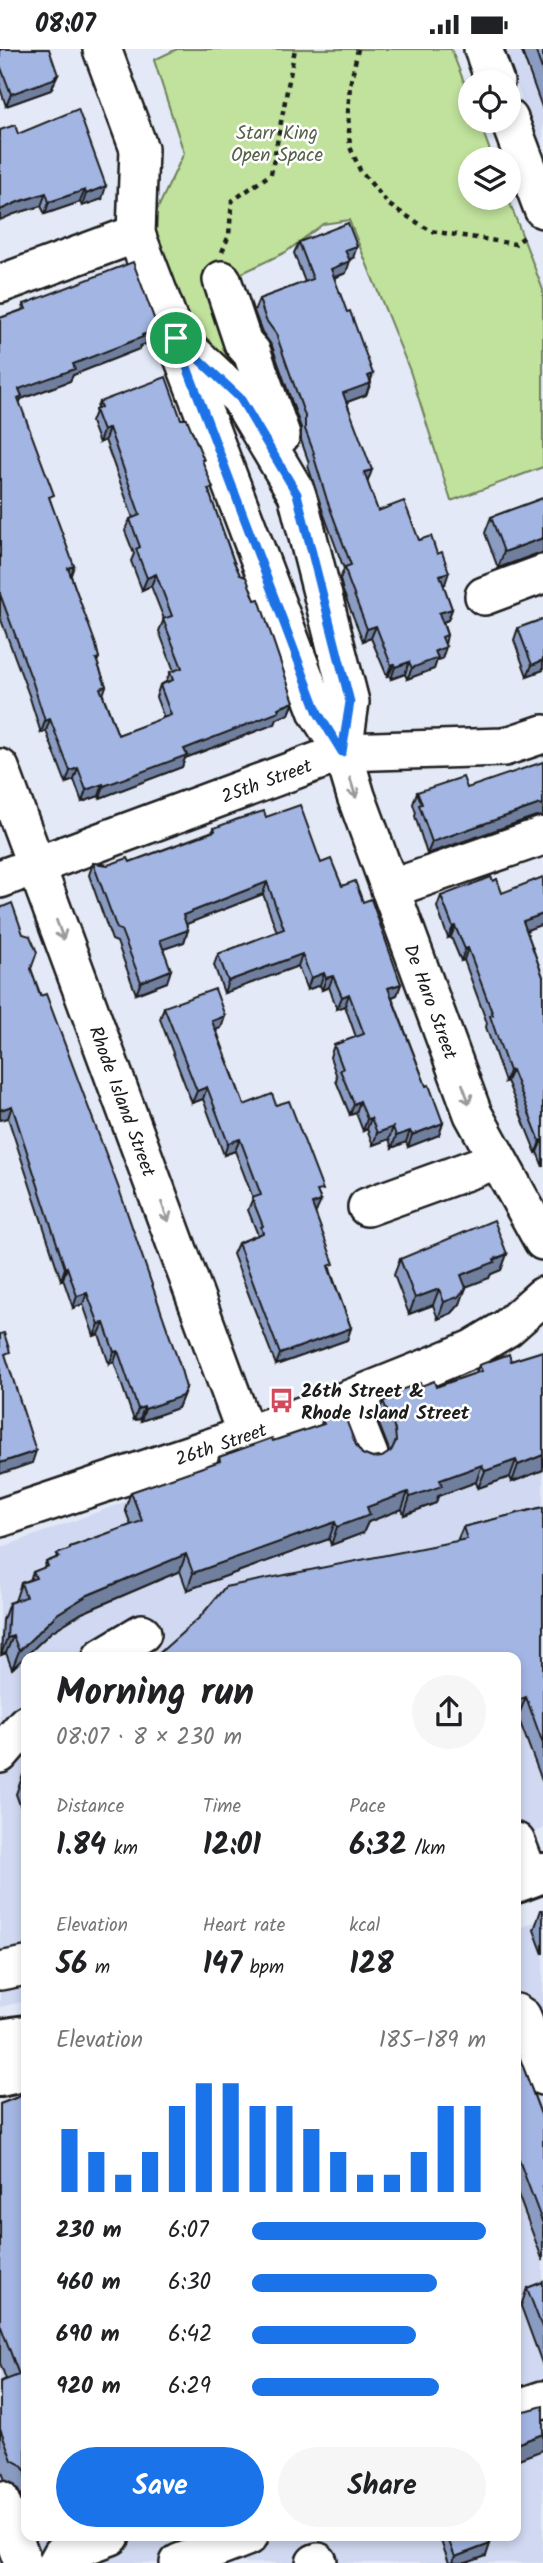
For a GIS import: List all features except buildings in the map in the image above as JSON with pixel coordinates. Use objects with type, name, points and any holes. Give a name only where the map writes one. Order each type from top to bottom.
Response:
[{"type":"main road","points":[[0,2039],[21,2036]]},
{"type":"main road","points":[[0,2077],[21,2072]]},
{"type":"street","name":"De Haro Street","points":[[102,49],[139,149],[136,234],[318,713],[342,752],[473,1114],[543,1241]]},
{"type":"street","points":[[483,49],[491,70]]},
{"type":"street","points":[[513,133],[535,222]]},
{"type":"street","points":[[0,283],[136,234]]},
{"type":"street","points":[[222,280],[243,343],[252,352],[297,494]]},
{"type":"street","name":"De Haro Street","points":[[176,338],[240,398],[297,494],[350,702],[342,752]]},
{"type":"street","points":[[484,596],[543,574]]},
{"type":"street","name":"25th Street","points":[[0,879],[342,752],[504,747],[543,734]]},
{"type":"street","name":"Rhode Island Street","points":[[0,768],[246,1434]]},
{"type":"street","points":[[390,889],[543,836]]},
{"type":"street","points":[[367,1207],[497,1160]]},
{"type":"street","name":"26th Street","points":[[0,1518],[347,1400],[472,1349],[508,1328],[543,1296]]},
{"type":"street","points":[[347,1400],[369,1455]]},
{"type":"street","points":[[110,1652],[142,1633]]},
{"type":"street","points":[[0,1754],[21,1730]]},
{"type":"street","points":[[521,1855],[530,1878]]},
{"type":"street","points":[[0,1971],[21,1967]]},
{"type":"street","points":[[527,2013],[543,2075]]},
{"type":"street","points":[[521,2407],[543,2400]]},
{"type":"street","points":[[0,2500],[23,2563]]},
{"type":"street","points":[[57,2563],[62,2554],[97,2541]]},
{"type":"street","points":[[179,2563],[236,2541]]},
{"type":"path","points":[[222,280],[220,256],[229,235],[232,201],[271,174],[295,49]]},
{"type":"path","points":[[358,49],[350,85],[348,113],[351,147],[360,170],[389,205],[431,231],[515,244],[535,222]]},
{"type":"shaded area","points":[[504,49],[543,49],[543,158],[521,97],[521,70],[512,70]]},
{"type":"shaded area","points":[[543,1348],[543,1829],[521,1837],[521,1652],[21,1652],[21,2002],[0,2007],[0,1548]]},
{"type":"shaded area","points":[[543,1919],[543,2563],[0,2563],[0,2112],[21,2106],[21,2541],[521,2541],[521,1927]]},
{"type":"green space","name":"Starr King Open Space","points":[[177,49],[451,49],[459,70],[458,133],[483,133],[489,147],[458,147],[458,210],[513,210],[543,290],[543,467],[451,501],[410,371],[349,220],[323,224],[286,252],[238,275],[232,365],[189,330],[148,229],[184,153],[154,60]]},
{"type":"place","name":"26th Street & Rhode Island Street","points":[[281,1401]]},
{"type":"route","points":[[176,338],[240,398],[297,494],[350,702],[342,752],[318,713],[176,338]]}]
